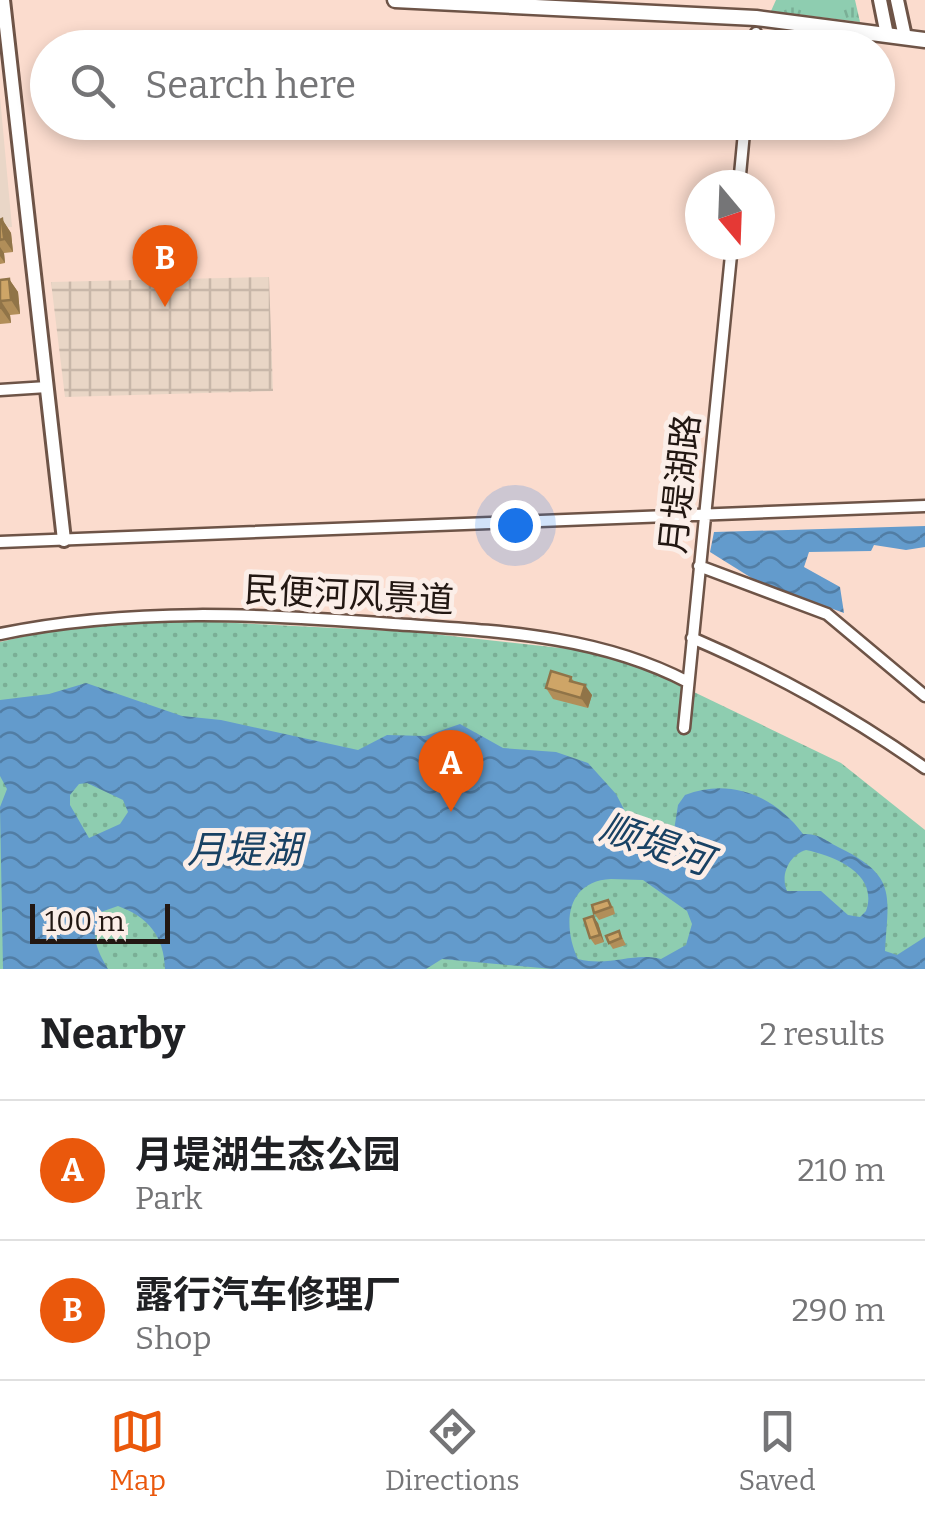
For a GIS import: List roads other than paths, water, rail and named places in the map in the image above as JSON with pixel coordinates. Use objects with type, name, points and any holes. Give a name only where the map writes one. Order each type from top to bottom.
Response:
[{"type":"main road","points":[[396,0],[756,18],[848,30]]},
{"type":"main road","points":[[895,36],[925,40]]},
{"type":"street","points":[[2,0],[64,540]]},
{"type":"street","points":[[880,0],[886,30]]},
{"type":"street","points":[[896,0],[905,38]]},
{"type":"street","points":[[740,170],[743,140]]},
{"type":"street","name":"月堤湖路","points":[[684,728],[730,260]]},
{"type":"street","points":[[0,390],[47,388]]},
{"type":"street","points":[[0,542],[925,506]]},
{"type":"street","points":[[699,566],[827,614],[925,696]]},
{"type":"street","name":"民便河风景道","points":[[0,634],[62,621],[171,613],[305,617],[498,632],[582,643],[648,661],[688,682]]},
{"type":"street","points":[[692,638],[771,672],[845,711],[925,768]]},
{"type":"water","points":[[925,526],[925,547],[906,550],[874,545],[871,551],[809,552],[804,567],[840,587],[844,613],[758,582],[710,552],[714,532]]},
{"type":"water","name":"月堤湖","points":[[86,683],[182,716],[221,720],[358,750],[387,735],[425,736],[460,724],[503,748],[556,752],[588,763],[616,794],[641,842],[662,851],[672,843],[678,805],[685,795],[718,788],[735,789],[765,800],[803,834],[821,838],[871,868],[885,889],[885,951],[897,955],[925,937],[925,969],[553,969],[442,959],[426,969],[165,969],[158,937],[146,922],[118,906],[101,912],[96,928],[97,948],[108,969],[3,969],[0,807],[7,789],[0,776],[0,700],[49,694]],"holes":[[[87,783],[123,800],[128,812],[120,824],[89,838],[70,805],[70,795],[79,784]],[[800,853],[817,853],[852,869],[866,887],[866,911],[860,917],[848,915],[821,891],[787,891],[785,872]],[[643,880],[687,911],[692,924],[686,945],[661,959],[578,959],[570,932],[572,907],[577,896],[596,882]]]},
{"type":"place","name":"露行汽车修理厂","points":[[165,307]]},
{"type":"place","name":"月堤湖生态公园","points":[[451,812]]},
{"type":"water label","name":"顺堤河","points":[[656,844]]}]
